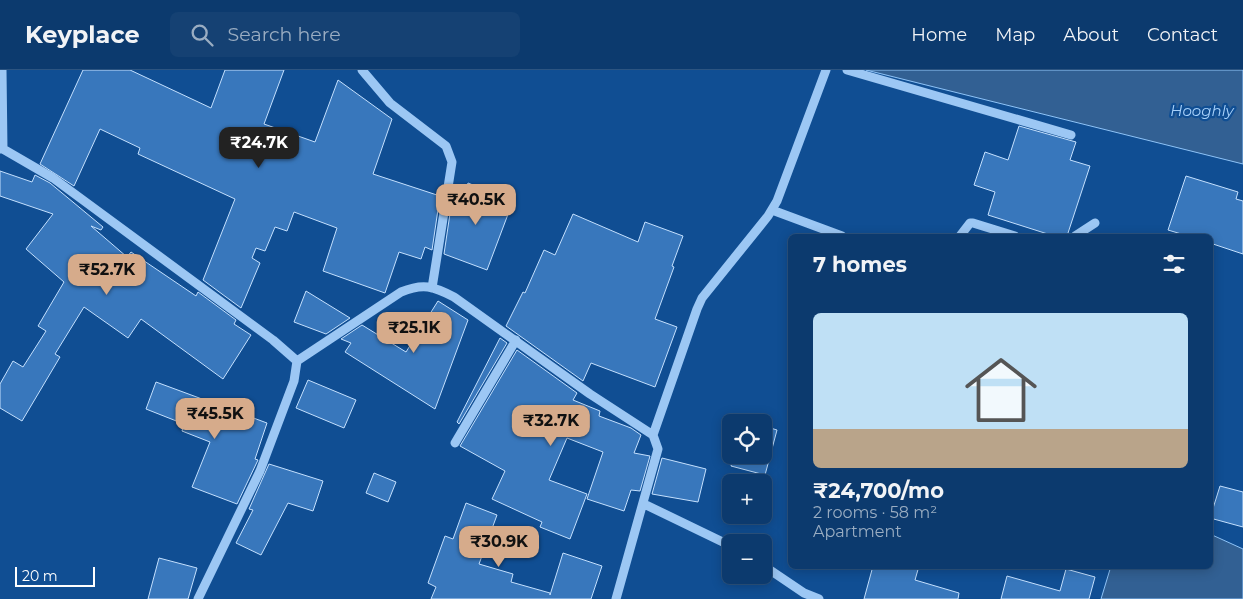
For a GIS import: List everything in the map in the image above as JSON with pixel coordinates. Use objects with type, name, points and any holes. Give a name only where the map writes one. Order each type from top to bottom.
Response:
[{"type":"street","points":[[2,70],[2,149],[53,178],[273,340],[296,361]]},
{"type":"street","points":[[362,70],[390,103],[446,146],[450,153],[452,162],[432,288]]},
{"type":"street","points":[[653,435],[702,298],[772,210],[826,70]]},
{"type":"street","points":[[847,70],[1071,135]]},
{"type":"street","points":[[772,210],[837,234]]},
{"type":"street","points":[[962,234],[970,223],[974,222],[1009,234]]},
{"type":"street","points":[[1078,234],[1095,223]]},
{"type":"street","points":[[296,361],[400,292],[417,286],[432,288],[454,298],[590,394],[653,435],[658,449],[616,599]]},
{"type":"street","points":[[455,443],[516,340]]},
{"type":"street","points":[[198,599],[260,470],[294,382],[296,361]]},
{"type":"street","points":[[644,504],[722,542]]},
{"type":"street","points":[[772,571],[804,593],[819,599]]},
{"type":"water","name":"Hooghly","points":[[866,70],[1243,70],[1243,164]]},
{"type":"water","points":[[1213,535],[1243,549],[1243,599],[1101,599],[1110,569],[1213,569]]},
{"type":"building","points":[[83,70],[130,70],[211,108],[225,70],[284,70],[264,124],[315,142],[338,80],[392,119],[373,174],[440,196],[432,250],[425,247],[421,259],[399,252],[385,293],[323,271],[337,228],[294,212],[287,231],[275,227],[265,251],[256,248],[252,258],[260,263],[241,308],[203,280],[235,199],[138,154],[140,148],[100,129],[74,186],[40,164]]},
{"type":"building","points":[[1019,126],[1076,142],[1070,160],[1090,166],[1068,234],[1048,234],[988,215],[995,192],[974,185],[985,152],[1008,160]]},
{"type":"building","points":[[0,171],[32,182],[35,175],[50,183],[103,227],[101,230],[91,226],[127,257],[131,252],[196,296],[198,292],[236,320],[234,324],[251,335],[223,379],[141,319],[128,338],[84,307],[55,354],[60,357],[22,421],[0,408],[0,384],[13,361],[23,367],[46,331],[38,326],[64,282],[26,249],[53,214],[0,196]]},
{"type":"building","points":[[1186,176],[1238,192],[1236,199],[1243,201],[1243,254],[1213,244],[1213,234],[1181,234],[1168,230]]},
{"type":"building","points":[[468,183],[513,201],[487,270],[444,254],[452,200],[461,202]]},
{"type":"building","points":[[573,214],[638,242],[645,222],[683,236],[655,319],[677,327],[655,387],[591,363],[583,381],[506,326],[523,292],[525,293],[544,250],[555,255]]},
{"type":"building","points":[[306,291],[350,318],[326,334],[294,322]]},
{"type":"building","points":[[438,301],[468,320],[435,409],[345,352],[351,343],[341,339],[362,325],[406,352]]},
{"type":"building","points":[[500,338],[507,343],[459,424],[457,422]]},
{"type":"building","points":[[517,350],[577,393],[573,400],[600,411],[599,416],[631,428],[641,435],[634,453],[650,456],[640,491],[631,490],[624,511],[587,499],[603,452],[567,438],[549,480],[587,494],[570,539],[540,527],[542,522],[492,499],[505,471],[460,446]]},
{"type":"building","points":[[308,380],[356,400],[344,428],[296,408]]},
{"type":"building","points":[[156,382],[267,423],[255,459],[258,460],[237,504],[192,487],[210,442],[182,431],[184,424],[146,409]]},
{"type":"building","points":[[772,428],[777,430],[772,449]]},
{"type":"building","points":[[662,458],[706,469],[698,502],[652,494]]},
{"type":"building","points":[[269,464],[323,481],[313,511],[288,503],[261,555],[236,543],[253,510],[249,509]]},
{"type":"building","points":[[732,464],[768,464],[765,474],[731,466]]},
{"type":"building","points":[[374,473],[396,482],[388,502],[366,493]]},
{"type":"building","points":[[1220,486],[1243,492],[1243,527],[1213,519],[1213,508]]},
{"type":"building","points":[[466,503],[497,515],[479,564],[513,574],[511,582],[550,593],[550,595],[563,553],[602,566],[591,599],[431,599],[436,587],[428,583],[445,536],[453,539]]},
{"type":"building","points":[[159,558],[197,568],[188,599],[148,599]]},
{"type":"building","points":[[872,569],[918,569],[915,580],[959,593],[958,599],[864,599]]},
{"type":"building","points":[[1066,569],[1095,577],[1089,599],[1001,599],[1007,576],[1060,591]]}]
